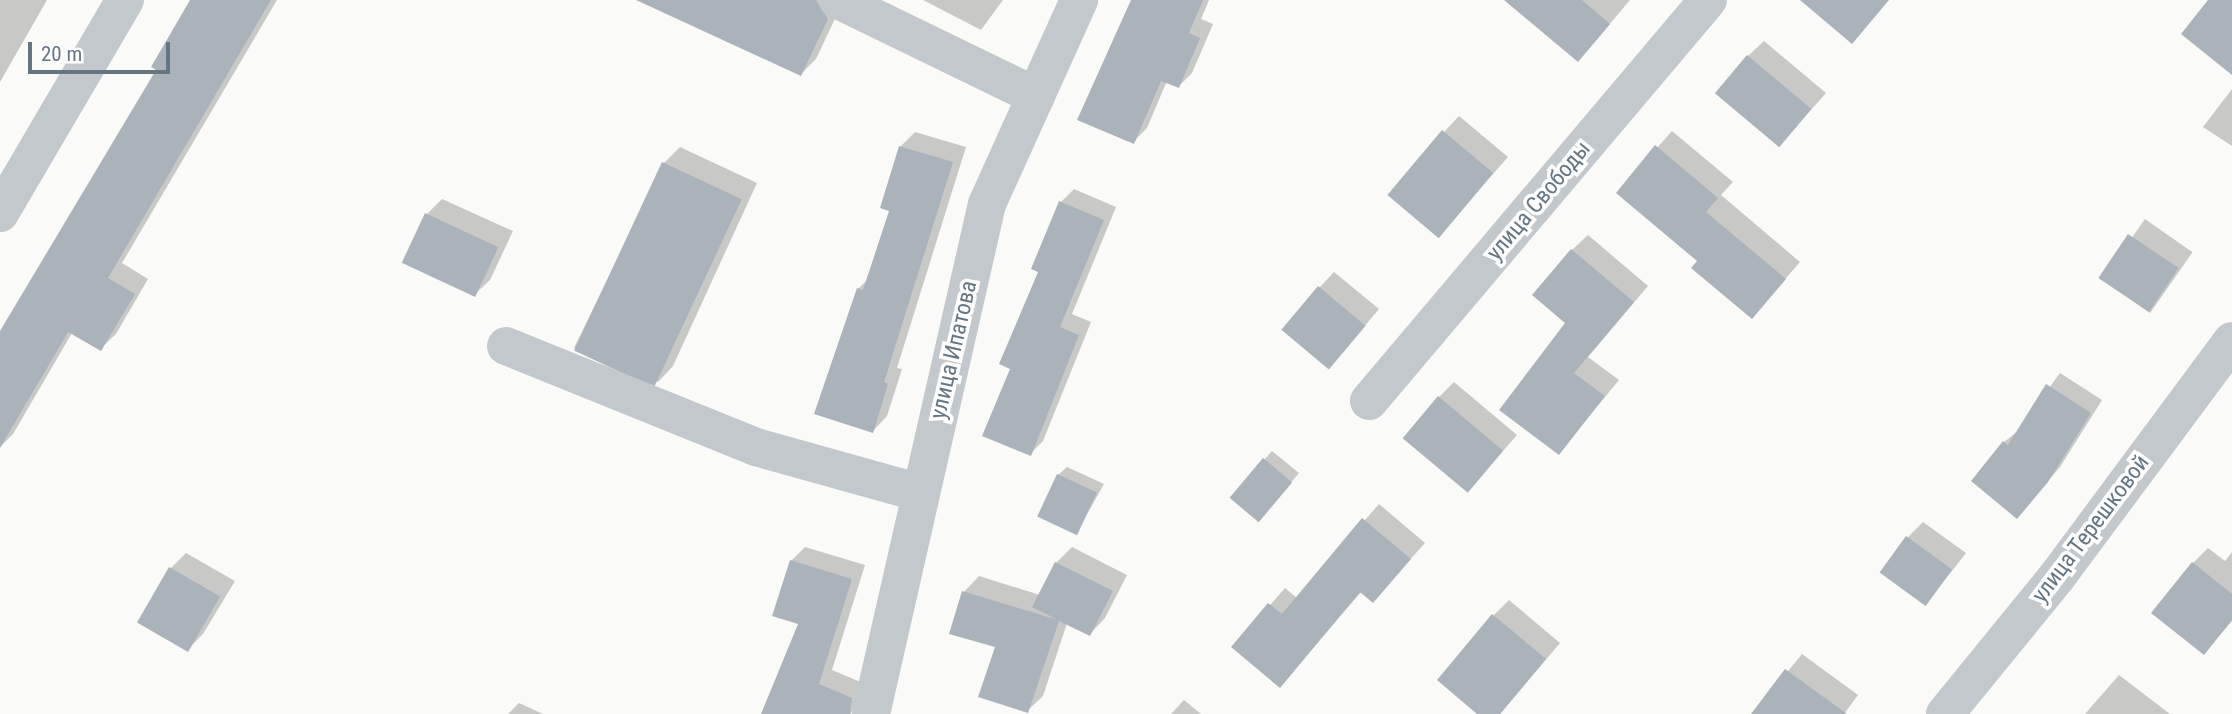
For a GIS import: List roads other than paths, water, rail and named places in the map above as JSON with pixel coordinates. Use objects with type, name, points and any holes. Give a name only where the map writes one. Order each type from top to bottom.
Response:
[{"type":"street","points":[[0,212],[125,0]]},
{"type":"street","points":[[838,0],[1036,96]]},
{"type":"street","name":"улица Ипатова","points":[[871,714],[987,204],[1079,0]]},
{"type":"street","name":"улица Свободы","points":[[1369,401],[1708,0]]},
{"type":"street","name":"улица Терешковой","points":[[1945,714],[2056,578],[2232,341]]},
{"type":"street","points":[[506,346],[756,447],[921,493]]}]
